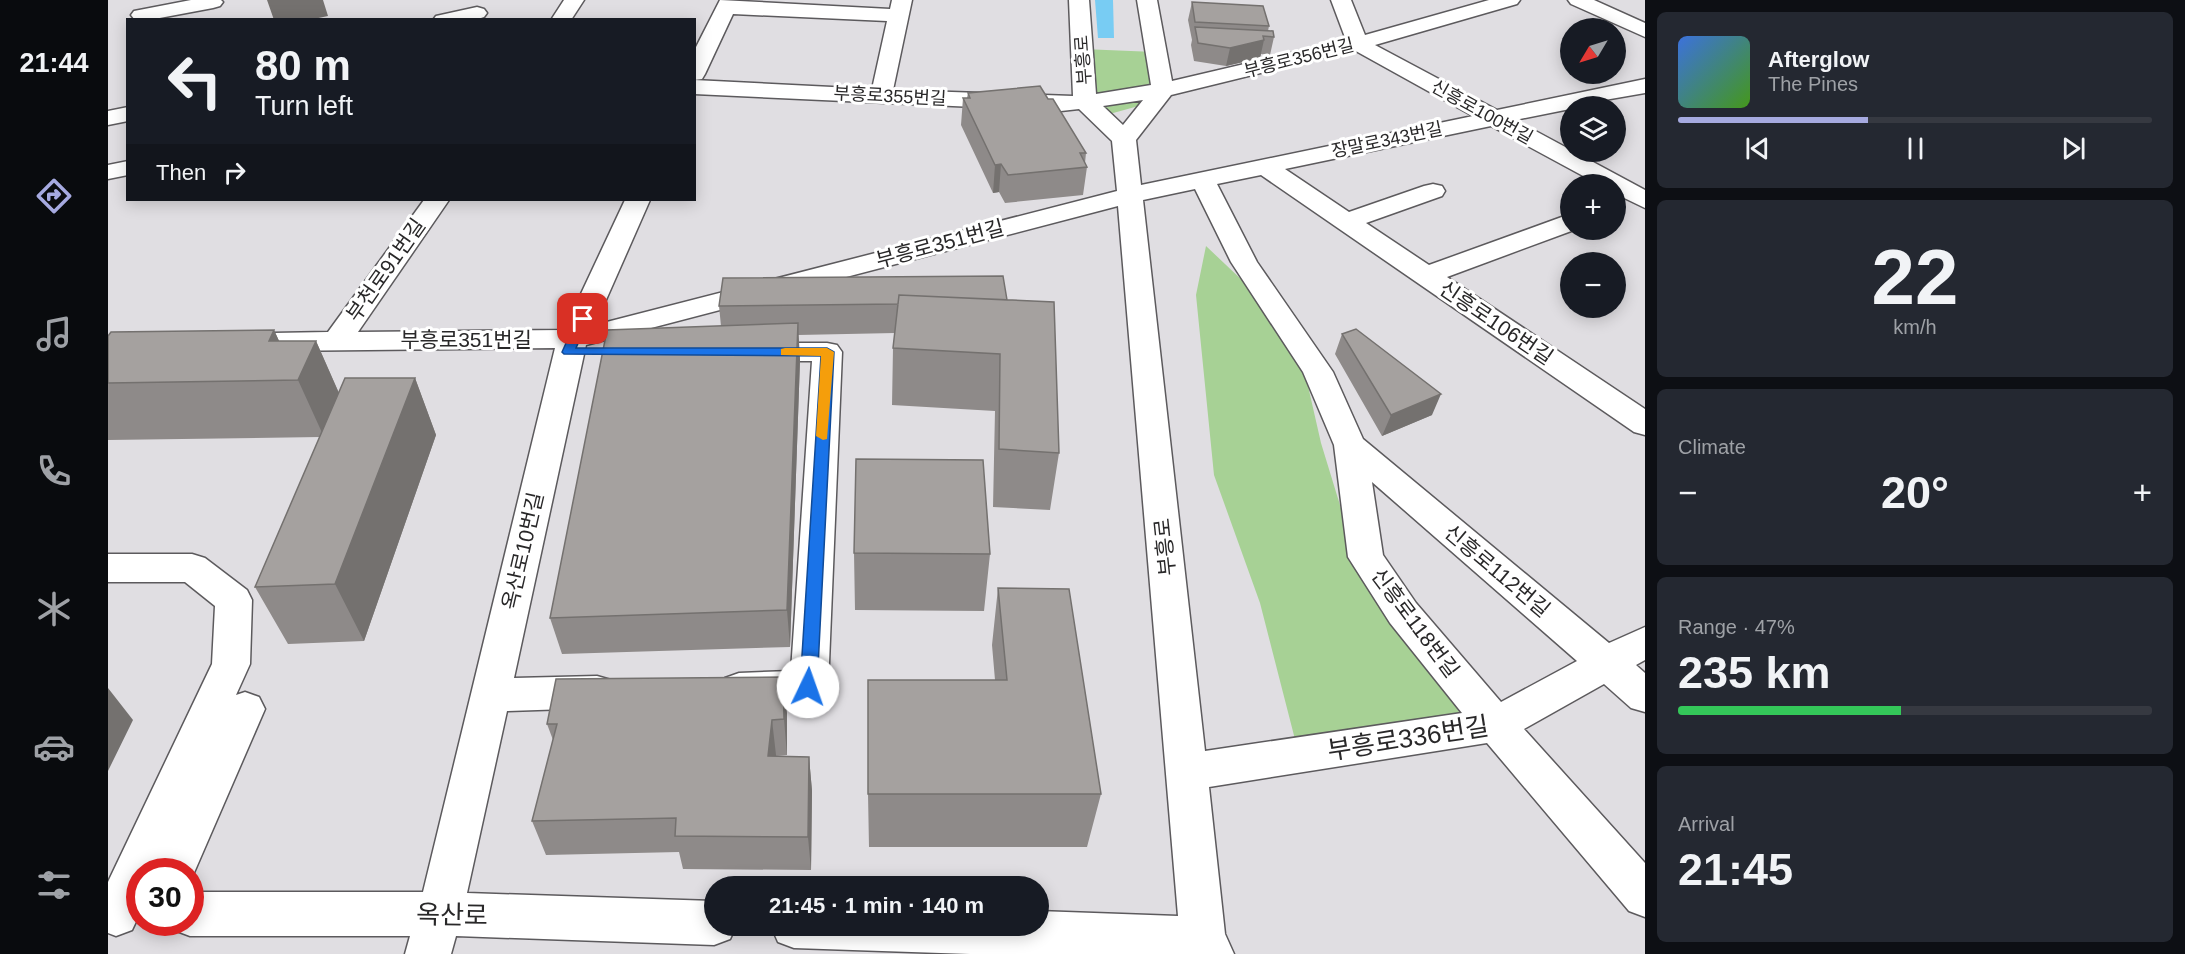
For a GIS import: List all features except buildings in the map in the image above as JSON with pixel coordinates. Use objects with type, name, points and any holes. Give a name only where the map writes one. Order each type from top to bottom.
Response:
[{"type":"street","points":[[562,18],[574,0]]},
{"type":"street","name":"부흥로","points":[[1079,0],[1085,102],[1124,139],[1187,772],[1207,946]]},
{"type":"street","points":[[1124,139],[1163,90],[1147,0]]},
{"type":"street","points":[[1341,0],[1358,44]]},
{"type":"street","name":"부흥로356번길","points":[[1085,102],[1188,86],[1358,44],[1510,0]]},
{"type":"street","points":[[1578,0],[1645,31]]},
{"type":"street","points":[[696,70],[728,4],[900,8],[881,96]]},
{"type":"street","points":[[141,15],[215,7]]},
{"type":"street","points":[[450,18],[475,11]]},
{"type":"street","name":"신흥로100번길","points":[[1358,44],[1494,118],[1633,200]]},
{"type":"street","name":"장말로343번길","points":[[1130,195],[1645,86]]},
{"type":"street","name":"부흥로355번길","points":[[696,87],[1061,104],[1085,102]]},
{"type":"street","points":[[1615,92],[1645,107]]},
{"type":"street","points":[[108,118],[126,114]]},
{"type":"street","name":"신흥로106번길","points":[[1264,166],[1645,424]]},
{"type":"street","points":[[108,172],[126,168]]},
{"type":"street","name":"신흥로118번길","points":[[1202,178],[1244,262],[1318,372],[1350,445],[1366,557],[1403,614],[1645,896]]},
{"type":"street","points":[[1346,222],[1433,191]]},
{"type":"street","name":"부흥로351번길","points":[[245,342],[337,341],[571,345],[1130,195]]},
{"type":"street","name":"부천로91번길","points":[[337,341],[435,201]]},
{"type":"street","name":"옥산로10번길","points":[[434,934],[571,345],[637,201]]},
{"type":"street","points":[[1426,276],[1560,226]]},
{"type":"street","points":[[571,345],[651,352]]},
{"type":"street","points":[[713,689],[808,687],[827,352],[721,352]]},
{"type":"street","name":"신흥로112번길","points":[[1350,445],[1645,696]]},
{"type":"street","points":[[108,568],[192,568],[234,600],[231,664],[121,914]]},
{"type":"street","name":"부흥로336번길","points":[[1187,772],[1496,725],[1645,642]]},
{"type":"street","points":[[491,695],[629,691]]},
{"type":"street","points":[[178,858],[245,709]]},
{"type":"street","name":"옥산로","points":[[204,915],[434,934],[704,923]]},
{"type":"street","points":[[1000,936],[1207,946]]},
{"type":"green space","points":[[1082,49],[1155,52],[1153,102],[1106,115],[1092,104]]},
{"type":"green space","points":[[1206,246],[1244,282],[1303,364],[1321,443],[1347,528],[1464,720],[1299,755],[1260,603],[1214,475],[1196,295]]},
{"type":"water","points":[[1095,0],[1113,0],[1114,38],[1098,38]]},
{"type":"slow traffic","points":[[785,352],[827,352],[823,436]]},
{"type":"route","points":[[583,319],[568,352],[827,352],[808,687]]}]
